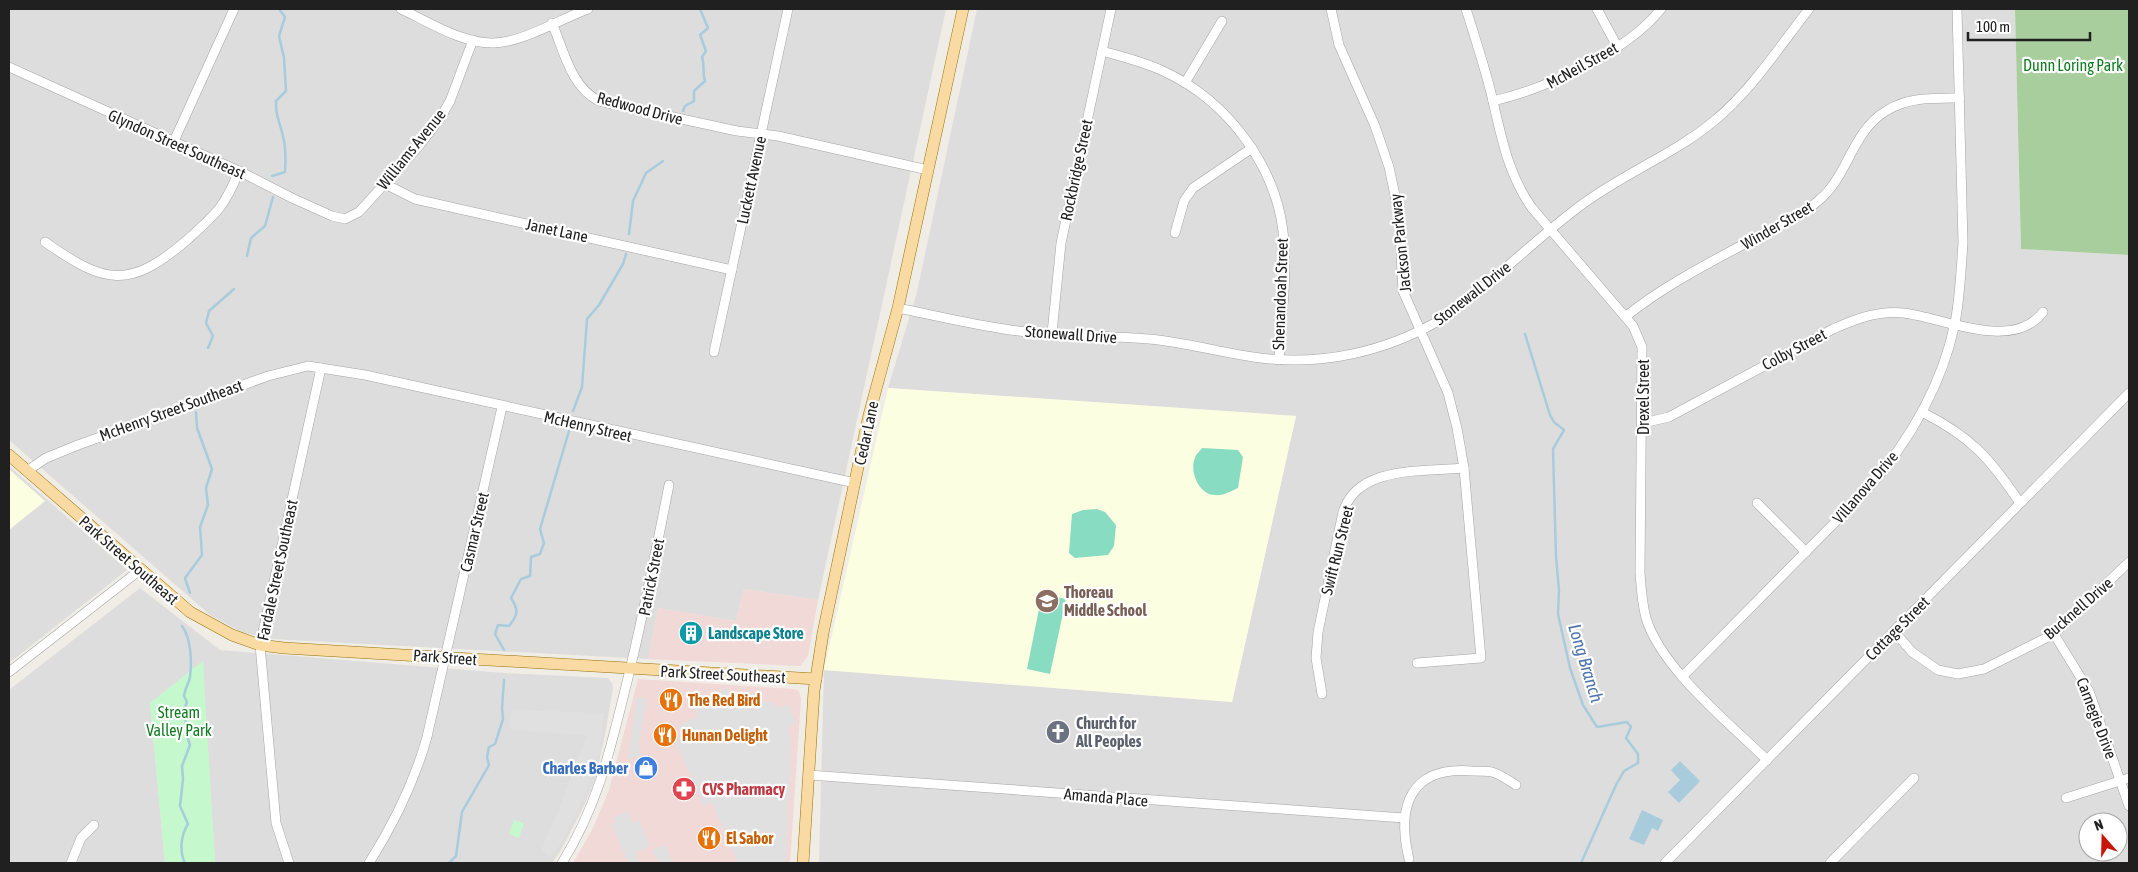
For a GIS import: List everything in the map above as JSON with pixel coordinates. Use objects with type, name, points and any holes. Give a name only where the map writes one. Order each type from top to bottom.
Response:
[{"type":"main road","name":"Cedar Lane","points":[[803,863],[816,679],[823,633],[875,390],[898,308],[963,9]]},
{"type":"main road","name":"Park Street Southeast","points":[[9,455],[190,612],[215,627],[260,645]]},
{"type":"main road","name":"Park Street","points":[[260,645],[308,651],[445,657],[630,669]]},
{"type":"main road","name":"Park Street Southeast","points":[[630,669],[816,679]]},
{"type":"street","points":[[174,141],[234,9]]},
{"type":"street","points":[[401,9],[473,40],[489,43],[506,42],[588,9]]},
{"type":"street","name":"Luckett Avenue","points":[[714,352],[788,9]]},
{"type":"street","name":"Rockbridge Street","points":[[1052,333],[1060,242],[1111,9]]},
{"type":"street","name":"Jackson Parkway","points":[[1331,9],[1339,45],[1375,126],[1389,168],[1399,214],[1403,292],[1448,393],[1464,468],[1480,658],[1417,663]]},
{"type":"street","name":"Drexel Street","points":[[1466,9],[1493,101],[1502,144],[1512,174],[1526,199],[1626,317],[1638,335],[1642,347],[1643,423],[1640,572],[1642,599],[1646,618],[1658,646],[1682,677],[1767,760]]},
{"type":"street","points":[[1597,9],[1617,46]]},
{"type":"street","name":"McNeil Street","points":[[1493,101],[1524,94],[1541,87],[1617,46],[1636,34],[1660,9]]},
{"type":"street","name":"Stonewall Drive","points":[[898,308],[1000,329],[1169,341],[1279,360],[1315,360],[1349,356],[1384,346],[1420,332],[1464,304],[1598,192],[1685,142],[1718,118],[1759,74],[1809,9]]},
{"type":"street","name":"Villanova Drive","points":[[1682,677],[1882,472],[1922,412],[1940,371],[1955,324],[1963,243],[1957,9]]},
{"type":"street","points":[[1185,83],[1222,21]]},
{"type":"street","name":"Redwood Drive","points":[[552,23],[577,82],[590,96],[599,101],[682,120],[760,134],[928,170]]},
{"type":"street","name":"Williams Avenue","points":[[346,219],[359,212],[441,117],[450,101],[473,40]]},
{"type":"street","name":"Shenandoah Street","points":[[1102,51],[1163,71],[1185,83],[1219,109],[1252,148],[1265,172],[1276,199],[1284,241],[1279,360]]},
{"type":"street","name":"Glyndon Street Southeast","points":[[9,67],[160,138],[174,141],[239,171],[292,198],[339,218],[346,219]]},
{"type":"street","name":"Winder Street","points":[[1626,317],[1665,287],[1815,204],[1843,172],[1856,141],[1866,127],[1886,111],[1901,103],[1920,99],[1960,98]]},
{"type":"street","points":[[1176,233],[1184,201],[1193,188],[1252,148]]},
{"type":"street","points":[[45,242],[89,270],[118,276],[142,271],[158,264],[220,210],[239,171]]},
{"type":"street","name":"Janet Lane","points":[[385,184],[415,199],[732,270]]},
{"type":"street","name":"Colby Street","points":[[1643,423],[1669,417],[1855,319],[1877,314],[1904,313],[1989,331],[2016,330],[2032,324],[2043,312]]},
{"type":"street","name":"McHenry Street Southeast","points":[[28,472],[46,458],[242,384],[300,367],[321,368]]},
{"type":"street","name":"McHenry Street","points":[[321,368],[855,483]]},
{"type":"street","name":"Fardale Street Southeast","points":[[289,863],[276,823],[260,645],[321,368]]},
{"type":"street","name":"Cottage Street","points":[[1665,863],[2129,394]]},
{"type":"street","name":"Casmar Street","points":[[369,863],[394,823],[412,784],[427,736],[502,407]]},
{"type":"street","points":[[1922,412],[1963,435],[1985,455],[2020,503]]},
{"type":"street","name":"Swift Run Street","points":[[1322,694],[1316,658],[1318,632],[1343,512],[1348,500],[1359,487],[1372,479],[1387,475],[1464,468]]},
{"type":"street","name":"Patrick Street","points":[[562,863],[582,829],[602,782],[648,598],[669,485]]},
{"type":"street","points":[[1757,503],[1806,552]]},
{"type":"street","name":"Bucknell Drive","points":[[1894,631],[1912,652],[1926,664],[1938,670],[1958,674],[1984,669],[2054,634],[2129,562]]},
{"type":"street","points":[[9,672],[140,570]]},
{"type":"street","name":"Carnegie Drive","points":[[2054,634],[2089,691],[2125,780],[2129,806]]},
{"type":"street","points":[[1409,859],[1405,842],[1404,818],[1414,790],[1424,780],[1440,772],[1453,769],[1493,772],[1516,786]]},
{"type":"street","name":"Amanda Place","points":[[808,775],[1404,818]]},
{"type":"street","points":[[1830,863],[1914,778]]},
{"type":"street","points":[[2066,798],[2125,780]]},
{"type":"street","points":[[71,863],[81,838],[94,826]]},
{"type":"shaded area","points":[[9,9],[946,9],[818,600],[744,589],[736,621],[658,608],[648,659],[272,639],[241,632],[210,615],[9,440]]},
{"type":"shaded area","points":[[977,9],[2015,9],[2021,249],[2129,255],[2129,863],[819,863],[824,670],[1232,702],[1296,416],[888,388],[917,292]]},
{"type":"shaded area","name":"Thoreau Middle School","points":[[888,388],[1296,416],[1232,702],[824,670]]},
{"type":"shaded area","points":[[9,466],[127,570],[9,663]]},
{"type":"shaded area","points":[[9,469],[45,501],[9,530]]},
{"type":"shaded area","points":[[140,588],[220,650],[504,673],[608,678],[613,688],[595,780],[561,850],[552,863],[215,863],[202,662],[150,703],[165,863],[9,863],[9,690]]},
{"type":"shaded area","points":[[744,589],[818,600],[808,656],[800,666],[648,659],[658,608],[736,621]]},
{"type":"shaded area","points":[[638,679],[794,689],[799,691],[801,699],[790,863],[573,863],[593,828],[609,790]]},
{"type":"shaded area","points":[[728,688],[735,701],[771,702],[779,708],[788,704],[796,722],[788,727],[791,745],[786,863],[738,863],[712,802],[703,806],[675,740],[683,736],[679,725],[697,717],[692,703]]},
{"type":"shaded area","points":[[637,697],[647,699],[639,744],[641,756],[628,759]]},
{"type":"shaded area","points":[[512,710],[604,713],[600,753],[585,795],[560,845],[550,857],[541,850],[587,735],[511,730],[509,726]]},
{"type":"shaded area","points":[[629,811],[632,823],[639,820],[650,846],[636,852],[639,863],[628,863],[612,824],[616,822],[614,817]]},
{"type":"shaded area","points":[[665,845],[673,863],[659,863],[652,850]]},
{"type":"green space","name":"Dunn Loring Park","points":[[2015,9],[2129,9],[2129,255],[2021,249]]},
{"type":"green space","points":[[1202,448],[1238,450],[1243,457],[1238,488],[1224,494],[1215,495],[1209,494],[1200,487],[1194,475],[1193,463],[1196,455]]},
{"type":"green space","points":[[1097,509],[1105,512],[1116,525],[1114,546],[1108,555],[1075,558],[1069,553],[1072,514],[1083,510]]},
{"type":"green space","points":[[1042,594],[1066,599],[1050,674],[1027,669]]},
{"type":"green space","name":"Stream Valley Park","points":[[203,661],[215,863],[165,863],[150,703]]},
{"type":"green space","points":[[514,820],[524,823],[519,838],[509,834]]},
{"type":"water","points":[[1680,761],[1700,781],[1679,803],[1668,792],[1680,780],[1671,770]]},
{"type":"water","points":[[1642,810],[1663,820],[1658,831],[1652,828],[1644,845],[1629,839]]},
{"type":"waterway","points":[[272,176],[285,172],[286,163],[284,140],[276,106],[276,101],[286,91],[284,58],[279,36],[285,17],[279,9]]},
{"type":"waterway","points":[[683,111],[685,106],[694,101],[694,91],[705,81],[702,57],[706,51],[700,35],[708,28],[700,9]]},
{"type":"waterway","points":[[629,234],[633,201],[646,173],[663,161]]},
{"type":"waterway","points":[[247,256],[251,238],[265,226],[273,197]]},
{"type":"waterway","points":[[573,411],[582,387],[587,319],[599,305],[623,264],[626,254]]},
{"type":"waterway","points":[[208,348],[213,336],[206,323],[209,311],[234,289]]},
{"type":"waterway","name":"Long Branch","points":[[1525,334],[1550,415],[1554,422],[1564,430],[1553,449],[1556,557],[1559,590],[1558,614],[1570,668],[1583,705],[1597,727],[1627,722],[1631,727],[1626,738],[1638,754],[1638,763],[1624,771],[1616,785],[1581,863]]},
{"type":"waterway","points":[[190,593],[185,578],[202,555],[200,527],[208,505],[206,488],[212,469],[197,428],[196,412]]},
{"type":"waterway","points":[[504,650],[495,634],[498,625],[509,626],[514,619],[516,609],[511,598],[521,579],[530,576],[531,557],[540,554],[544,543],[540,529],[569,431]]},
{"type":"waterway","points":[[182,626],[189,643],[191,664],[190,677],[184,696],[187,702],[185,707],[186,733],[190,745],[182,766],[183,779],[180,806],[188,824],[182,843],[185,863]]},
{"type":"waterway","points":[[449,863],[456,856],[462,812],[489,765],[487,757],[489,747],[495,744],[503,719],[504,680]]},
{"type":"place","name":"Thoreau Middle School","points":[[1047,601]]},
{"type":"place","name":"Landscape Store","points":[[691,633]]},
{"type":"place","name":"The Red Bird","points":[[671,700]]},
{"type":"place","name":"Church for All Peoples","points":[[1058,732]]},
{"type":"place","name":"Hunan Delight","points":[[665,735]]},
{"type":"place","name":"Charles Barber","points":[[646,768]]},
{"type":"place","name":"CVS Pharmacy","points":[[684,789]]},
{"type":"place","name":"El Sabor","points":[[709,838]]}]
